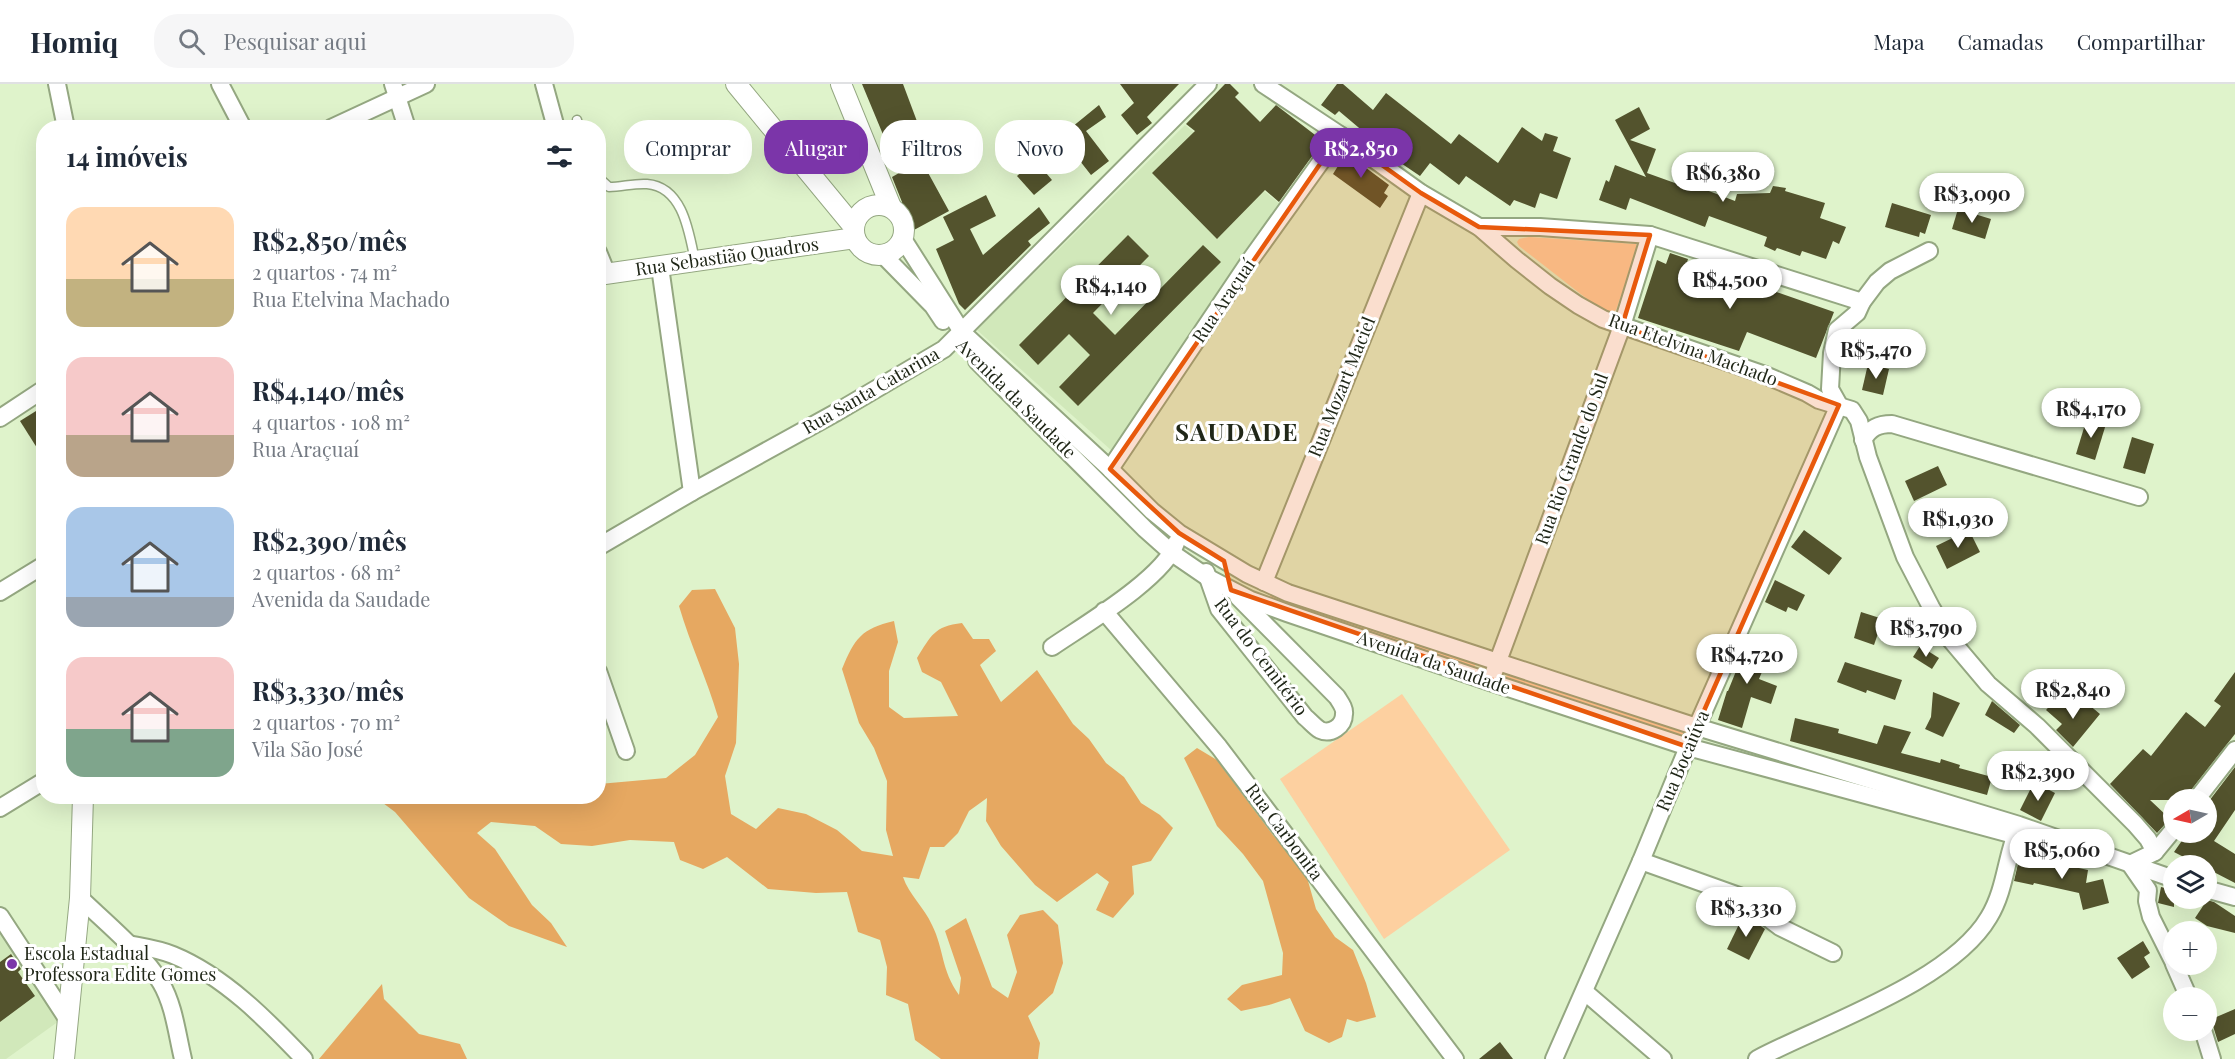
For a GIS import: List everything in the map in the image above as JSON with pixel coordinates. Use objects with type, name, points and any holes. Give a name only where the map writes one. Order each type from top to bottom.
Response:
[{"type":"street","points":[[57,84],[64,120]]},
{"type":"street","points":[[220,84],[239,120]]},
{"type":"street","points":[[345,120],[395,91],[426,84]]},
{"type":"street","points":[[544,84],[554,120]]},
{"type":"street","points":[[736,84],[854,232],[859,246],[866,252],[884,256],[896,250],[903,239],[905,227],[900,215],[891,207],[882,204],[863,210],[857,218],[854,232]]},
{"type":"street","points":[[841,84],[891,207]]},
{"type":"street","name":"Rua Santa Catarina","points":[[606,542],[944,349],[1208,84]]},
{"type":"street","name":"Rua Etelvina Machado","points":[[1263,84],[1421,193],[1479,226],[1517,260],[1578,305],[1603,319],[1765,375],[1819,400],[1852,410],[1859,421],[1868,457],[1905,557],[1950,639],[1988,684],[2037,726],[2135,824],[2148,838],[2155,852]]},
{"type":"street","points":[[395,91],[404,120]]},
{"type":"street","name":"Rua Araçuaí","points":[[1110,469],[1251,260],[1340,135]]},
{"type":"street","name":"Rua Mozart Maciel","points":[[1264,582],[1421,193]]},
{"type":"street","name":"Rua Etelvina Machado","points":[[1479,226],[1550,227],[1650,235],[1862,302]]},
{"type":"street","name":"Rua Sebastião Quadros","points":[[606,274],[854,232]]},
{"type":"street","name":"Rua Rio Grande do Sul","points":[[1490,682],[1622,326],[1650,235]]},
{"type":"street","name":"Avenida da Saudade","points":[[903,239],[959,336],[1110,469],[1152,511],[1179,533],[1224,561],[1288,592],[2017,831]]},
{"type":"street","points":[[1839,405],[1830,389],[1832,354],[1837,330],[1857,313],[1862,302],[1890,271],[1929,252]]},
{"type":"street","name":"Avenida da Saudade","points":[[884,256],[1145,529],[1172,553],[1231,590],[1287,613],[1688,747],[2106,855],[2163,875]]},
{"type":"street","points":[[660,267],[692,492]]},
{"type":"street","points":[[0,418],[36,394]]},
{"type":"street","name":"Rua Bocaiúva","points":[[1554,1059],[1839,405]]},
{"type":"street","points":[[1863,440],[1869,430],[1877,426],[1892,424],[2139,497]]},
{"type":"street","points":[[1052,647],[1149,578],[1172,553],[1179,533]]},
{"type":"street","name":"Rua do Cemitério","points":[[1199,545],[1207,577],[1219,609],[1305,717],[1321,730],[1328,732],[1336,728],[1343,721],[1345,712],[1337,697],[1231,590]]},
{"type":"street","points":[[1224,561],[1231,590]]},
{"type":"street","points":[[0,592],[36,570]]},
{"type":"street","name":"Rua Carbonita","points":[[1104,611],[1219,747],[1455,1059]]},
{"type":"street","points":[[606,694],[626,751]]},
{"type":"street","points":[[2205,789],[2235,750]]},
{"type":"street","points":[[0,808],[36,786]]},
{"type":"street","points":[[64,1059],[66,1017],[80,898],[83,804]]},
{"type":"street","points":[[1757,1059],[1871,1005],[1927,974],[1964,948],[1978,933],[1997,902],[2017,831]]},
{"type":"street","points":[[2163,842],[2155,852],[2130,864],[2148,890],[2147,902],[2151,917],[2163,942]]},
{"type":"street","points":[[1641,861],[1739,896],[1780,927],[1833,953]]},
{"type":"street","points":[[2217,892],[2235,897]]},
{"type":"street","points":[[80,898],[128,945],[160,982],[169,1002],[183,1059]]},
{"type":"street","points":[[0,916],[66,1017]]},
{"type":"street","points":[[128,945],[173,955],[198,967],[250,1006],[304,1059]]},
{"type":"street","points":[[1585,992],[1663,1059]]},
{"type":"street","points":[[2206,1041],[2212,1059]]},
{"type":"lane","points":[[606,184],[609,187],[649,184],[673,196],[683,218],[695,261]]},
{"type":"highlighted area","points":[[1340,135],[1421,193],[1479,227],[1650,235],[1622,326],[1839,405],[1688,747],[1231,590],[1224,561],[1179,533],[1110,469]]},
{"type":"shaded area","points":[[1185,125],[1281,205],[1111,450],[977,330]]},
{"type":"shaded area","points":[[1529,237],[1636,244],[1637,251],[1616,310],[1610,314],[1600,309],[1519,246],[1517,242],[1519,239]]},
{"type":"shaded area","points":[[715,589],[735,628],[739,664],[736,743],[725,776],[731,814],[756,829],[778,808],[806,814],[837,830],[862,851],[893,856],[886,830],[887,781],[874,748],[859,723],[842,669],[855,642],[861,636],[874,628],[894,621],[898,642],[889,671],[889,707],[904,718],[958,716],[941,682],[922,672],[917,658],[934,633],[953,624],[962,623],[973,639],[989,639],[996,651],[980,665],[1001,702],[1037,670],[1073,724],[1089,739],[1106,763],[1124,777],[1141,803],[1160,815],[1173,828],[1151,861],[1132,866],[1134,894],[1113,918],[1096,910],[1109,882],[1097,873],[1057,902],[1035,885],[1001,846],[986,821],[987,798],[969,811],[958,833],[944,847],[930,847],[919,879],[903,877],[932,925],[949,977],[959,995],[961,978],[945,931],[966,918],[992,987],[1008,998],[1017,972],[1007,935],[1020,915],[1043,910],[1058,925],[1063,963],[1053,993],[1028,1016],[1040,1043],[1038,1059],[941,1059],[915,1040],[908,1004],[886,995],[887,967],[880,940],[858,932],[847,892],[816,893],[768,889],[727,857],[703,869],[680,860],[674,842],[630,840],[592,846],[561,844],[535,826],[491,822],[477,833],[495,849],[532,905],[551,923],[567,947],[509,926],[469,898],[395,812],[384,804],[606,804],[606,783],[666,778],[695,755],[718,717],[679,606],[692,590]]},
{"type":"shaded area","points":[[1270,593],[1470,661],[1475,664],[1475,667],[1270,599]]},
{"type":"shaded area","points":[[1509,674],[1684,731],[1683,734],[1680,736],[1508,681],[1506,676]]},
{"type":"shaded area","points":[[1402,694],[1510,850],[1384,939],[1280,779]]},
{"type":"shaded area","points":[[1197,748],[1217,760],[1273,835],[1306,874],[1316,909],[1335,937],[1353,950],[1376,1017],[1357,1022],[1347,1019],[1342,1037],[1329,1043],[1305,1031],[1290,998],[1241,1011],[1227,999],[1242,985],[1282,975],[1283,953],[1263,881],[1243,854],[1217,826],[1184,758]]},
{"type":"shaded area","name":"Escola Estadual Professora Edite Gomes","points":[[0,931],[59,1021],[6,1059],[0,1059]]},
{"type":"shaded area","points":[[382,984],[384,999],[419,1034],[460,1044],[467,1059],[319,1059]]},
{"type":"building","points":[[862,84],[903,84],[916,120],[880,120],[880,127]]},
{"type":"building","points":[[1120,84],[1179,84],[1147,117],[1152,123],[1137,135],[1121,115],[1134,103]]},
{"type":"building","points":[[1225,84],[1230,84],[1239,93],[1235,97],[1260,122],[1276,105],[1323,141],[1279,202],[1265,190],[1217,239],[1152,173],[1195,131],[1186,124]]},
{"type":"building","points":[[1337,84],[1343,84],[1373,110],[1386,93],[1451,144],[1459,134],[1498,163],[1522,127],[1542,141],[1545,133],[1558,137],[1553,151],[1571,158],[1557,199],[1540,193],[1535,208],[1514,200],[1510,206],[1466,176],[1459,185],[1430,163],[1420,176],[1383,151],[1384,149],[1339,111],[1335,115],[1321,105]]},
{"type":"building","points":[[1099,105],[1106,117],[1086,131],[1109,161],[1091,175],[1085,167],[1085,120],[1081,120]]},
{"type":"building","points":[[1639,107],[1650,129],[1630,140],[1656,149],[1647,173],[1686,187],[1688,183],[1735,201],[1737,194],[1770,193],[1773,186],[1786,188],[1785,191],[1825,203],[1820,218],[1846,227],[1839,244],[1833,241],[1826,259],[1802,251],[1800,256],[1777,248],[1775,251],[1764,246],[1767,237],[1709,216],[1705,227],[1630,198],[1626,210],[1599,200],[1606,180],[1609,182],[1615,165],[1646,177],[1615,120]]},
{"type":"building","points":[[1342,150],[1389,185],[1384,193],[1388,196],[1380,208],[1333,174],[1338,166],[1333,162]]},
{"type":"building","points":[[897,174],[929,174],[949,211],[914,230],[903,210],[892,177]]},
{"type":"building","points":[[1019,174],[1047,174],[1052,180],[1034,195],[1017,176]]},
{"type":"building","points":[[986,195],[996,216],[970,229],[983,255],[1039,207],[1050,223],[1028,241],[1031,245],[965,310],[959,304],[936,249],[954,240],[943,217]]},
{"type":"building","points":[[1892,203],[1931,215],[1925,234],[1920,232],[1919,237],[1885,227]]},
{"type":"building","points":[[1958,209],[1991,219],[1985,239],[1952,229]]},
{"type":"building","points":[[1128,235],[1149,256],[1093,313],[1115,335],[1203,245],[1221,262],[1078,406],[1059,387],[1090,355],[1069,334],[1038,365],[1019,345]]},
{"type":"building","points":[[1670,253],[1688,259],[1686,266],[1706,273],[1704,276],[1728,284],[1731,276],[1834,312],[1816,358],[1747,332],[1739,351],[1638,318],[1657,260],[1666,264]]},
{"type":"building","points":[[1868,364],[1889,369],[1883,395],[1862,390]]},
{"type":"building","points":[[36,411],[36,446],[20,421]]},
{"type":"building","points":[[2087,418],[2106,424],[2095,460],[2076,454]]},
{"type":"building","points":[[2132,437],[2154,444],[2145,474],[2123,468]]},
{"type":"building","points":[[1938,466],[1947,485],[1914,501],[1905,481]]},
{"type":"building","points":[[1804,530],[1842,558],[1829,575],[1791,547]]},
{"type":"building","points":[[1969,530],[1980,552],[1947,569],[1936,546]]},
{"type":"building","points":[[1775,580],[1805,595],[1797,611],[1788,607],[1786,612],[1765,602]]},
{"type":"building","points":[[1861,612],[1883,619],[1874,645],[1854,638]]},
{"type":"building","points":[[1749,639],[1772,648],[1759,679],[1777,686],[1771,704],[1751,697],[1742,728],[1718,720],[1727,691]]},
{"type":"building","points":[[1920,646],[1939,658],[1932,669],[1913,657]]},
{"type":"building","points":[[1845,662],[1902,680],[1895,700],[1867,690],[1866,693],[1837,682]]},
{"type":"building","points":[[2235,672],[2235,734],[2192,789],[2163,789],[2163,800],[2150,800],[2163,812],[2163,826],[2157,833],[2110,784],[2143,749],[2151,756],[2186,712],[2205,727],[2221,706],[2214,701]]},
{"type":"building","points":[[1933,692],[1960,703],[1943,737],[1925,729],[1931,717]]},
{"type":"building","points":[[2057,698],[2072,712],[2082,699],[2100,714],[2073,747],[2056,730],[2062,724],[2046,710]]},
{"type":"building","points":[[1992,701],[2020,725],[2014,733],[1985,715]]},
{"type":"building","points":[[1795,718],[1839,729],[1838,733],[1877,744],[1884,725],[1911,732],[1901,753],[1940,763],[1941,759],[1960,765],[1959,768],[1992,777],[1987,795],[1790,741]]},
{"type":"building","points":[[2235,767],[2235,810],[2217,837],[2217,791]]},
{"type":"building","points":[[2034,782],[2055,793],[2041,821],[2020,810]]},
{"type":"building","points":[[2180,843],[2217,843],[2235,854],[2235,883],[2217,874],[2217,855],[2180,855],[2174,852]]},
{"type":"building","points":[[2020,855],[2088,870],[2086,883],[2103,879],[2109,903],[2083,910],[2079,893],[2014,881]]},
{"type":"building","points":[[2161,887],[2163,887],[2163,904],[2158,903]]},
{"type":"building","points":[[2217,904],[2235,916],[2235,933],[2217,928],[2217,921],[2200,921],[2195,918],[2201,909],[2217,909]]},
{"type":"building","points":[[1744,914],[1765,929],[1749,960],[1727,949]]},
{"type":"building","points":[[2143,941],[2150,953],[2144,957],[2150,967],[2132,979],[2117,958]]},
{"type":"building","points":[[11,954],[21,969],[18,972],[35,996],[0,1022],[0,962]]},
{"type":"building","points":[[2235,1009],[2235,1034],[2218,1042],[2217,1039],[2217,1017]]},
{"type":"building","points":[[1500,1042],[1513,1059],[1479,1059]]},
{"type":"place","name":"Escola Estadual Professora Edite Gomes","points":[[12,964]]},
{"type":"district","name":"SAUDADE","points":[[1237,433]]}]
